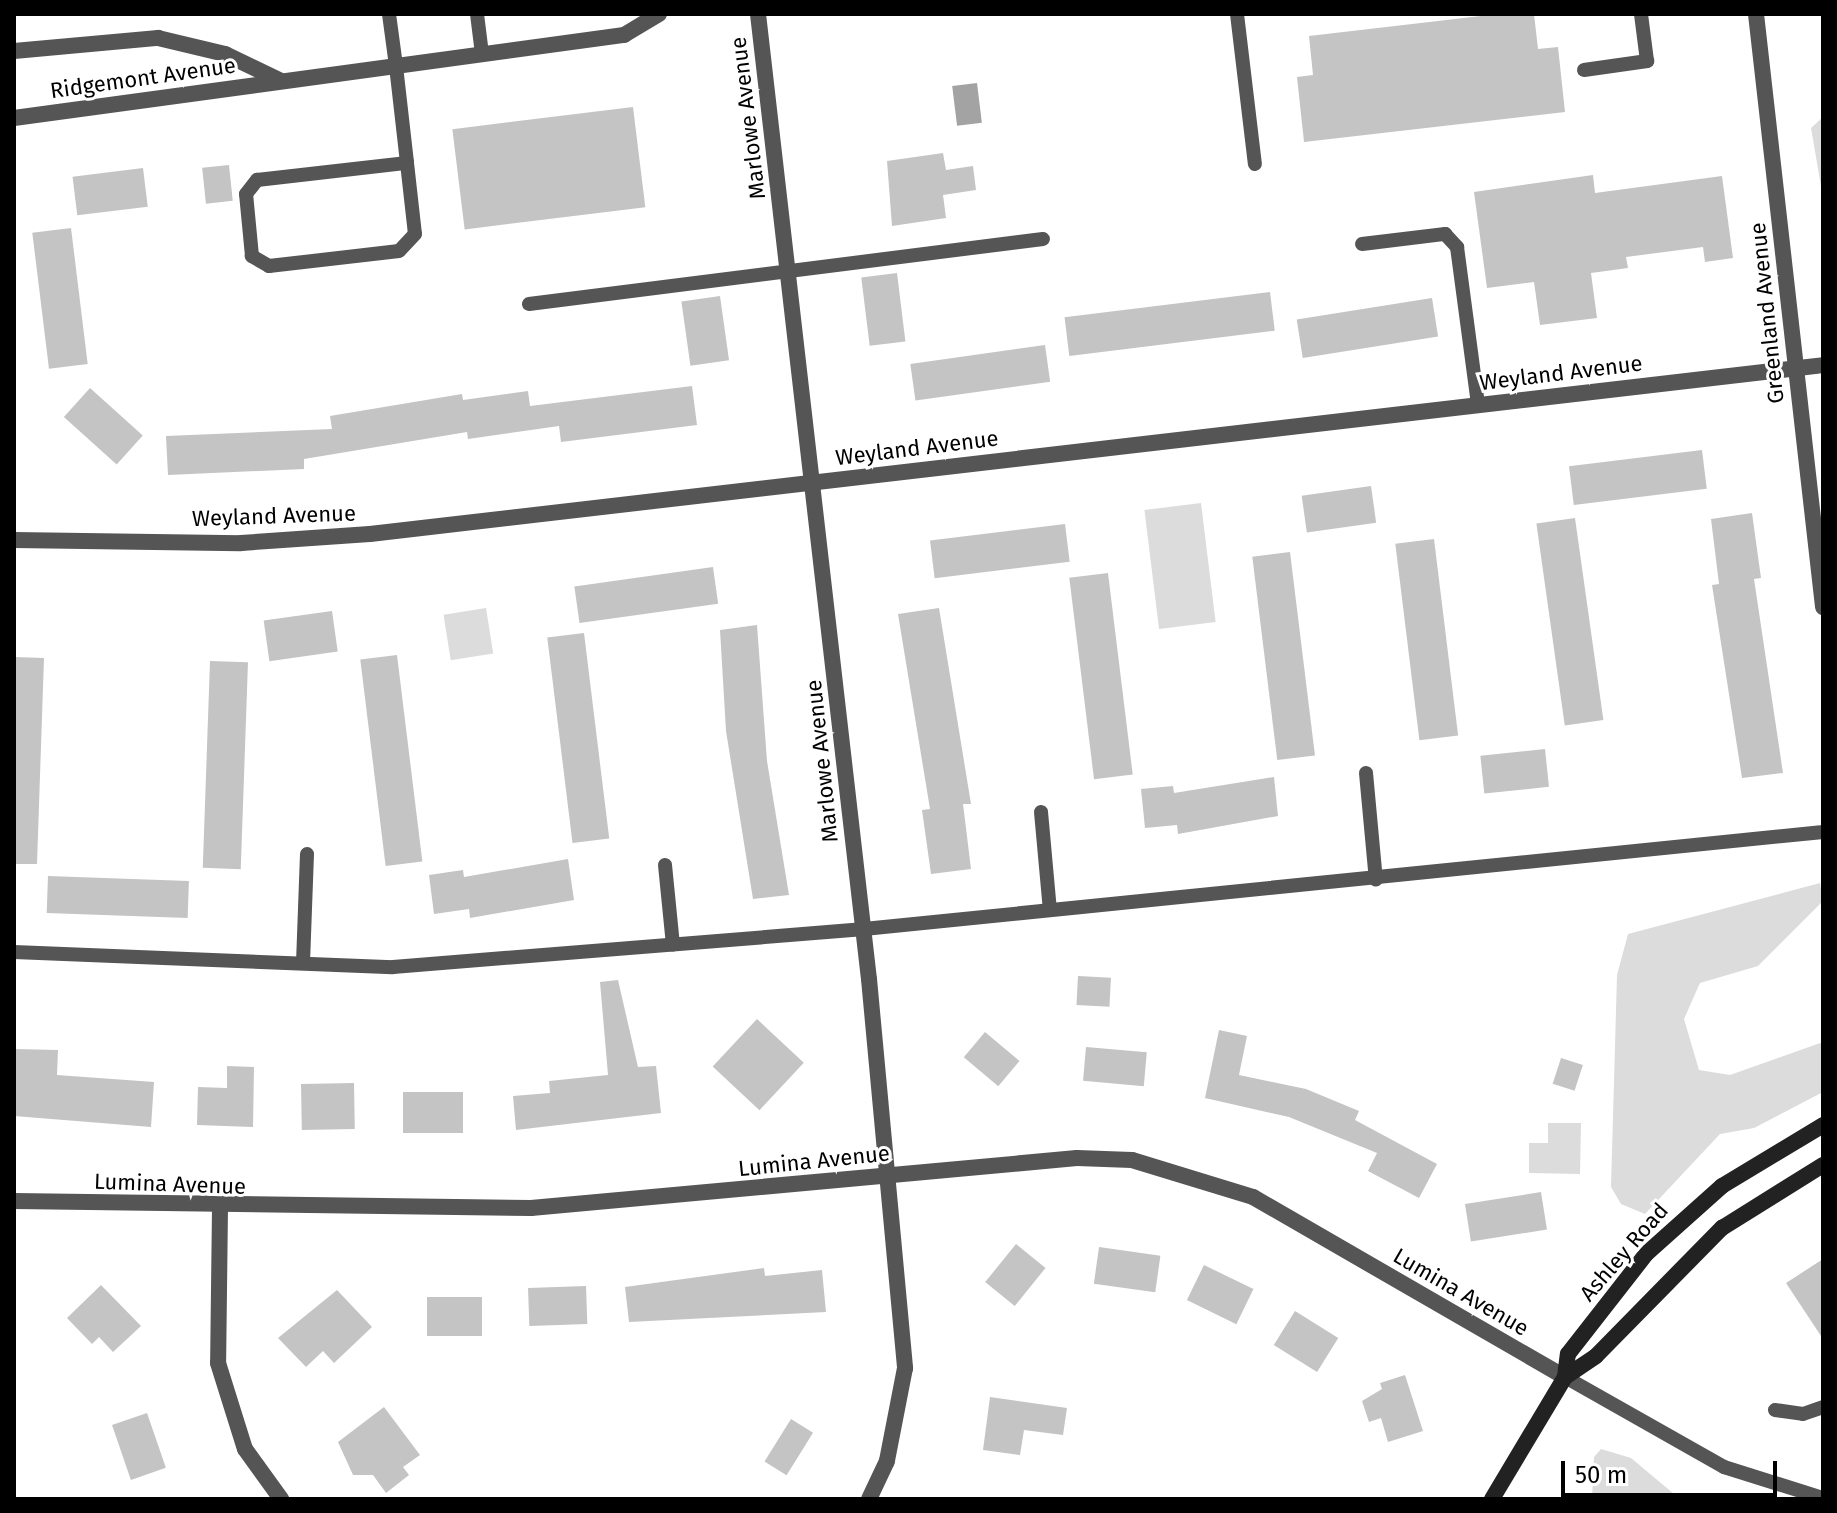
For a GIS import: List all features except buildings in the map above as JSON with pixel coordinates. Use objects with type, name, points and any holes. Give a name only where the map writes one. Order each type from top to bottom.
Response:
[{"type":"street","name":"Ridgemont Avenue","points":[[14,118],[624,35],[659,14]]},
{"type":"street","name":"Marlowe Avenue","points":[[758,14],[864,929],[905,1368],[894,1437],[869,1499]]},
{"type":"street","name":"Greenland Avenue","points":[[1756,14],[1823,607]]},
{"type":"street","name":"Ridgemont Avenue","points":[[14,51],[158,38],[225,54],[282,80]]},
{"type":"street","name":"Weyland Avenue","points":[[14,540],[241,543],[370,534],[1823,365]]},
{"type":"street","name":"Ashley Road","points":[[1492,1499],[1565,1377],[1573,1346],[1659,1239],[1736,1175],[1823,1125]]},
{"type":"street","name":"Lumina Avenue","points":[[14,1201],[220,1208],[531,1208],[1077,1158],[1159,1165],[1215,1180],[1565,1377]]},
{"type":"street","name":"Ashley Road","points":[[1565,1377],[1596,1356],[1722,1228],[1823,1165]]},
{"type":"street","points":[[220,1208],[218,1363],[245,1449],[281,1499]]},
{"type":"lane","points":[[389,14],[396,66],[407,163],[415,234],[399,251],[269,266],[252,256],[246,194],[257,180],[407,163]]},
{"type":"lane","points":[[477,14],[482,54]]},
{"type":"lane","points":[[1237,14],[1255,164]]},
{"type":"lane","points":[[1584,70],[1647,61],[1641,14]]},
{"type":"lane","points":[[1362,244],[1445,234],[1457,247],[1478,405]]},
{"type":"lane","points":[[529,304],[1043,239]]},
{"type":"lane","points":[[1366,773],[1376,880]]},
{"type":"lane","points":[[1041,812],[1050,910]]},
{"type":"lane","points":[[14,952],[393,967],[864,929],[1376,880],[1823,832]]},
{"type":"lane","points":[[303,963],[307,854]]},
{"type":"lane","points":[[665,865],[673,945]]},
{"type":"lane","points":[[1565,1377],[1711,1461],[1823,1498]]},
{"type":"lane","points":[[1775,1410],[1803,1414],[1823,1407]]},
{"type":"shaded area","points":[[977,83],[982,123],[957,126],[952,86]]},
{"type":"shaded area","points":[[1823,117],[1823,198],[1811,128]]},
{"type":"shaded area","points":[[1201,503],[1216,622],[1159,629],[1144,510]]},
{"type":"shaded area","points":[[486,608],[493,653],[451,660],[444,615]]},
{"type":"shaded area","points":[[1820,883],[1823,901],[1758,966],[1700,983],[1684,1019],[1699,1070],[1730,1075],[1823,1042],[1823,1092],[1754,1128],[1720,1134],[1645,1214],[1621,1204],[1611,1187],[1617,975],[1628,934]]},
{"type":"shaded area","points":[[1548,1123],[1581,1123],[1580,1174],[1529,1173],[1529,1143],[1548,1143]]},
{"type":"shaded area","points":[[1601,1449],[1631,1458],[1680,1499],[1592,1499],[1594,1457]]}]
